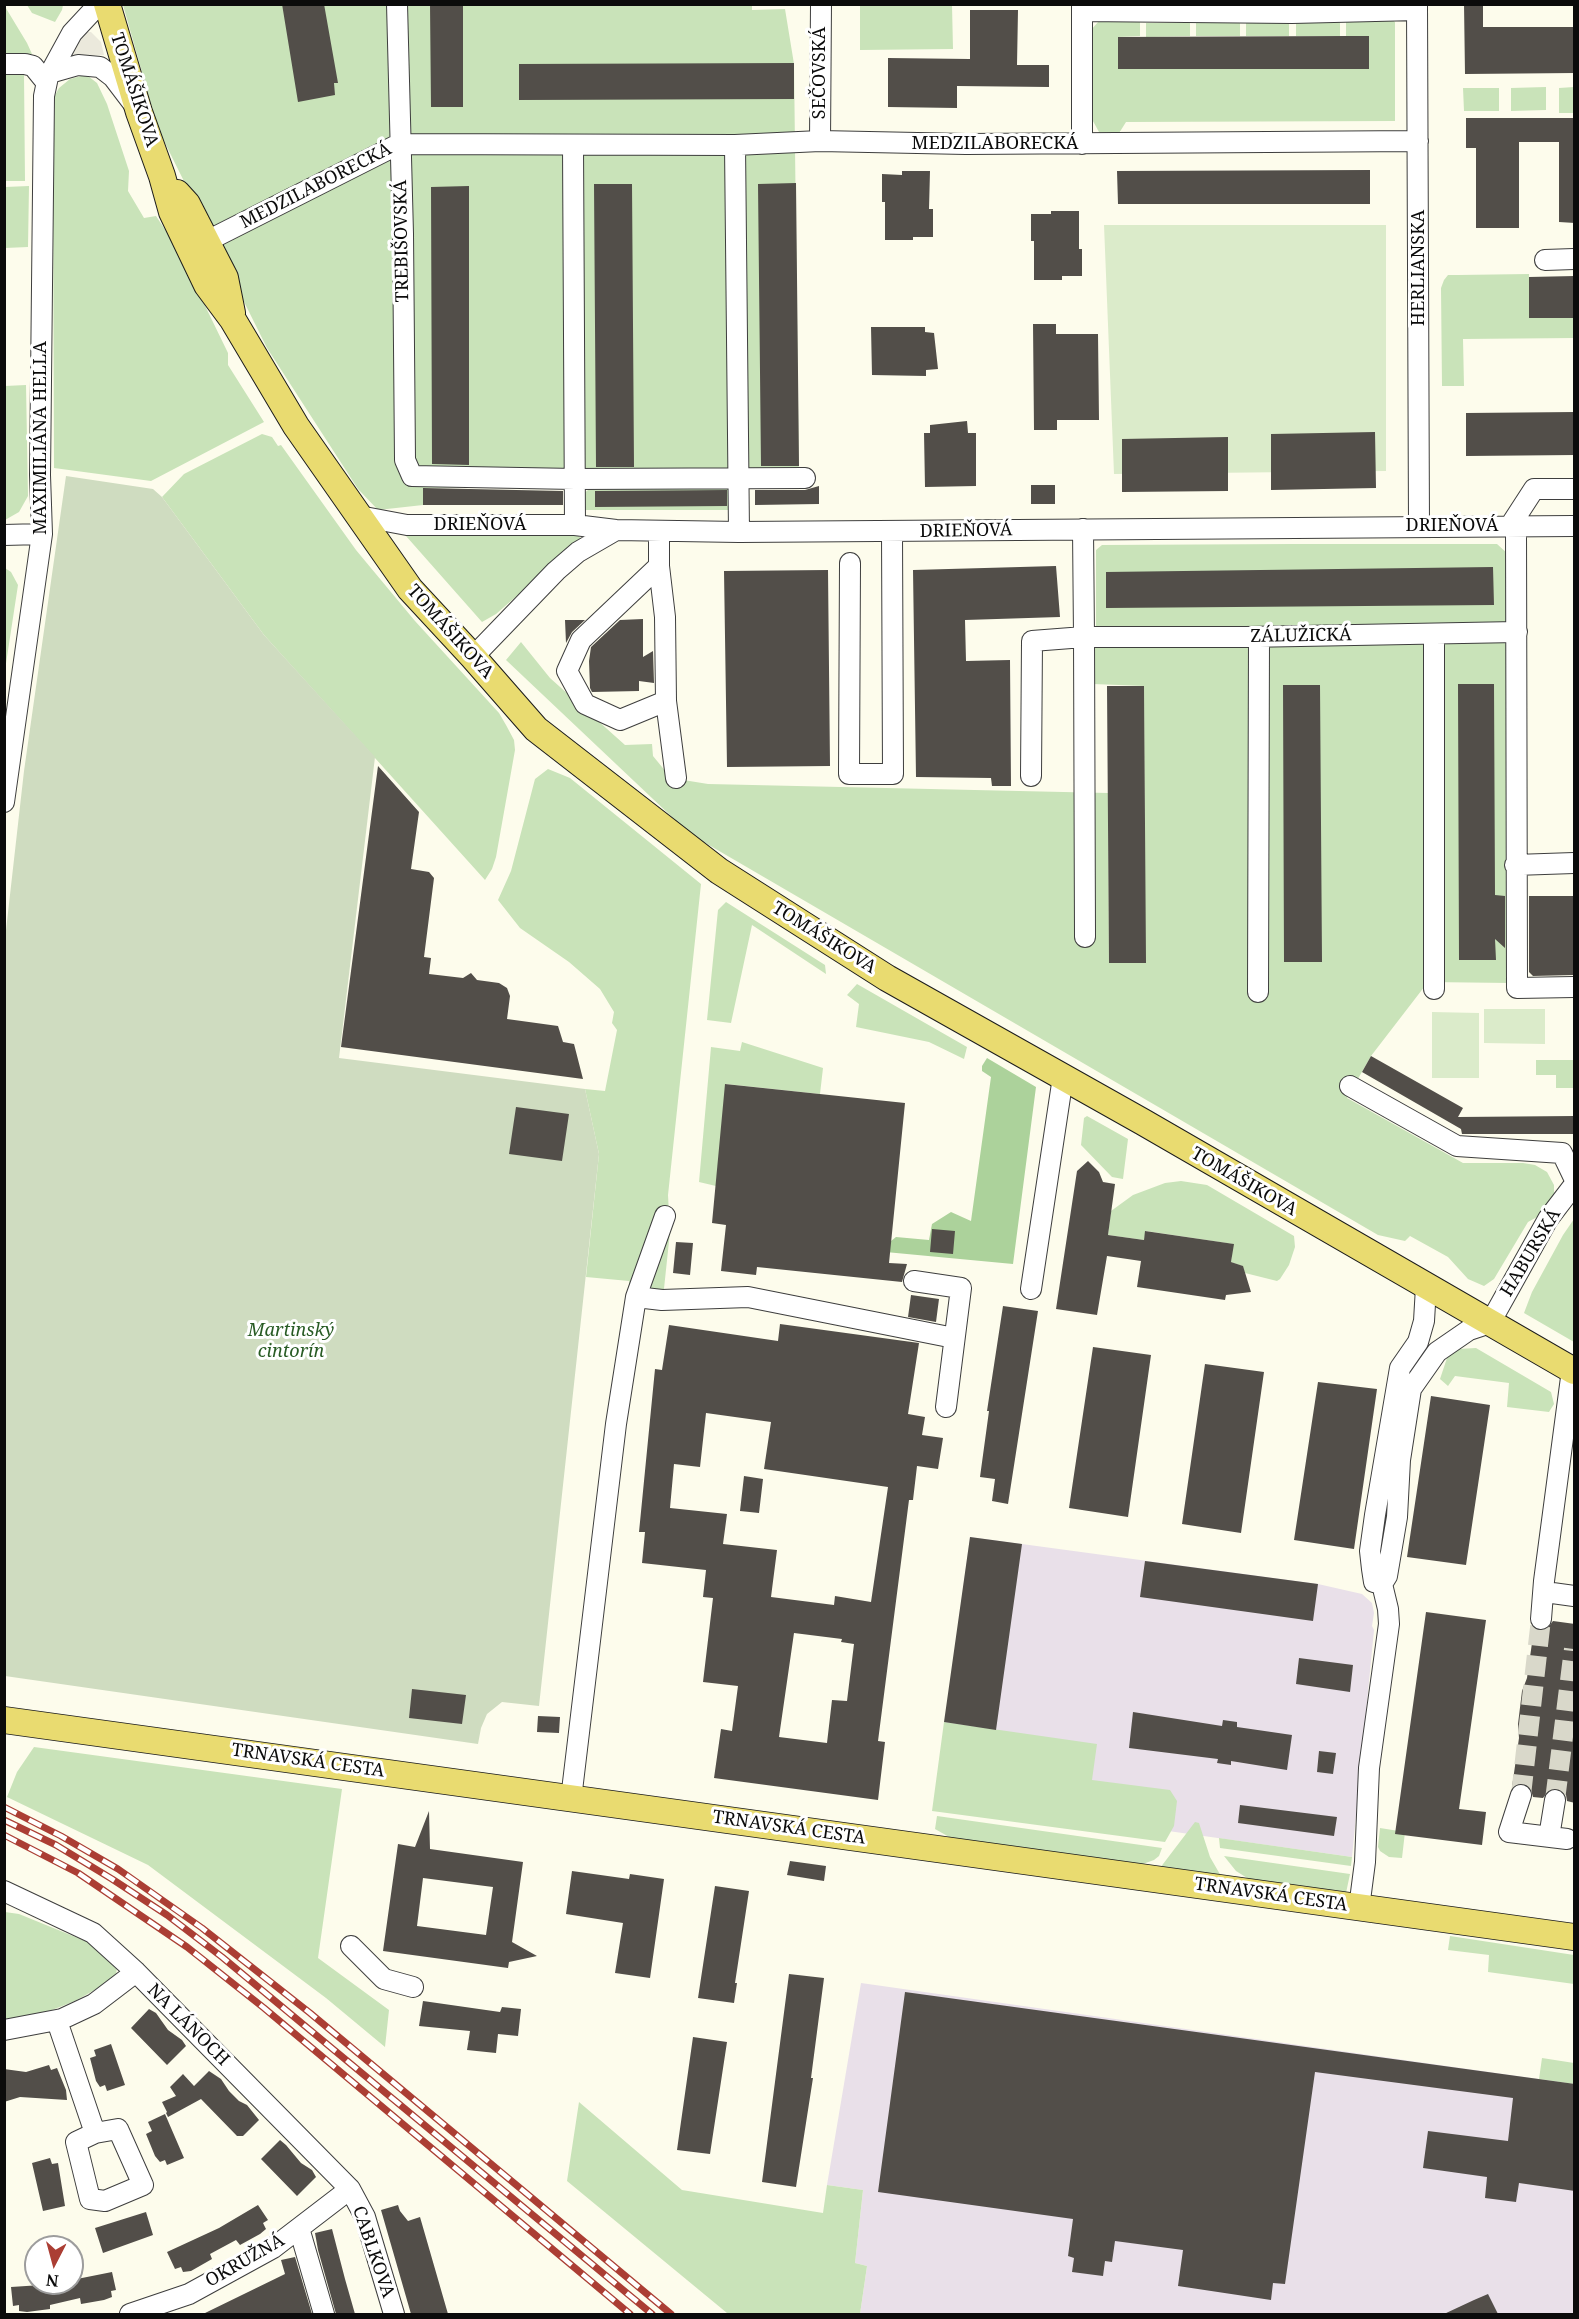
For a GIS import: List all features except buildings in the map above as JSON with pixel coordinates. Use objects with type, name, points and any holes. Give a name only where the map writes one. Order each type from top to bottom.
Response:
[{"type":"main road","name":"TOMÁŠIKOVA","points":[[107,4],[172,212],[207,285],[233,320],[296,426],[410,588],[536,729],[719,871],[887,978],[1573,1371]]},
{"type":"main road","name":"TOMÁŠIKOVA","points":[[162,176],[187,204],[207,241],[225,278],[233,320]]},
{"type":"main road","name":"TRNAVSKÁ CESTA","points":[[4,1720],[1575,1937]]},
{"type":"street","name":"MAXIMILIÁNA HELLA","points":[[4,802],[9,737],[41,555],[43,109],[48,77],[72,33],[99,4]]},
{"type":"street","name":"TREBIŠOVSKÁ","points":[[397,4],[403,234],[405,460],[412,476],[575,479]]},
{"type":"street","name":"SEČOVSKÁ","points":[[820,141],[821,4]]},
{"type":"street","name":"HERLIANSKA","points":[[1082,8],[1292,13],[1417,7],[1419,526]]},
{"type":"street","points":[[1082,8],[1082,144]]},
{"type":"street","points":[[4,64],[33,66],[48,77],[78,65],[100,68],[114,77],[139,112]]},
{"type":"street","name":"MEDZILABORECKÁ","points":[[207,241],[399,144],[735,145],[820,141],[1082,144],[1418,141]]},
{"type":"street","points":[[573,145],[575,525]]},
{"type":"street","points":[[735,145],[739,532]]},
{"type":"street","points":[[1545,260],[1575,259]]},
{"type":"street","points":[[575,479],[805,478]]},
{"type":"street","points":[[1575,489],[1534,489],[1513,526],[1517,632],[1515,865],[1517,988],[1575,987]]},
{"type":"street","name":"DRIEŇOVÁ","points":[[359,516],[407,525],[575,525],[616,530],[739,532],[1575,526]]},
{"type":"street","points":[[1083,529],[1085,937]]},
{"type":"street","points":[[473,657],[556,571],[578,552],[616,530]]},
{"type":"street","points":[[659,531],[659,566],[665,617],[666,701],[676,778]]},
{"type":"street","points":[[850,563],[849,774],[893,774],[892,532]]},
{"type":"street","points":[[4,535],[42,534]]},
{"type":"street","points":[[659,566],[581,640],[567,671],[585,704],[620,720],[666,701]]},
{"type":"street","name":"ZÁLUŽICKÁ","points":[[1031,776],[1032,641],[1084,637],[1259,637],[1517,632]]},
{"type":"street","points":[[1434,634],[1434,988]]},
{"type":"street","points":[[1258,992],[1259,637]]},
{"type":"street","points":[[1515,865],[1575,863]]},
{"type":"street","points":[[1031,1290],[1063,1077]]},
{"type":"street","points":[[1350,1086],[1457,1146],[1562,1153],[1575,1178]]},
{"type":"street","name":"HABURSKÁ","points":[[1490,1323],[1548,1219],[1575,1185]]},
{"type":"street","points":[[571,1799],[616,1424],[636,1297],[664,1216]]},
{"type":"street","points":[[914,1281],[961,1288],[946,1407]]},
{"type":"street","points":[[1359,1908],[1365,1862],[1370,1768],[1389,1624],[1388,1609],[1378,1583],[1370,1551],[1400,1368],[1418,1342],[1424,1321],[1426,1287]]},
{"type":"street","points":[[636,1297],[662,1300],[748,1297],[954,1338]]},
{"type":"street","points":[[1378,1583],[1387,1576],[1396,1517],[1400,1460],[1411,1389],[1437,1352],[1469,1330],[1490,1323]]},
{"type":"street","points":[[1541,1620],[1545,1592],[1544,1581],[1573,1371]]},
{"type":"street","points":[[1545,1592],[1575,1596]]},
{"type":"street","points":[[1521,1795],[1509,1832],[1558,1838],[1555,1800]]},
{"type":"street","name":"NA LÁNOCH","points":[[4,1891],[93,1933],[136,1972],[350,2189]]},
{"type":"street","points":[[351,1946],[384,1979],[413,1987]]},
{"type":"street","points":[[4,2030],[57,2021],[94,2004],[136,1972]]},
{"type":"street","points":[[57,2021],[95,2133]]},
{"type":"street","name":"OKRUŽNÁ","points":[[130,2314],[189,2294],[273,2248],[350,2189]]},
{"type":"street","name":"CABLKOVA","points":[[350,2189],[364,2217],[393,2314]]},
{"type":"street","points":[[299,2228],[324,2314]]},
{"type":"shaded area","points":[[84,32],[91,32],[101,42],[104,55],[69,57]]},
{"type":"shaded area","points":[[970,1537],[1318,1584],[1362,1594],[1372,1603],[1374,1630],[1352,1857],[935,1798]]},
{"type":"shaded area","points":[[861,1983],[1574,2084],[1574,2314],[860,2314],[867,2266],[855,2263],[863,2190],[827,2185]]},
{"type":"green space","points":[[752,4],[752,10],[785,9],[794,64],[799,482],[732,483],[732,500],[728,510],[583,510],[584,493],[595,485],[424,488],[423,505],[378,510],[358,489],[267,348],[158,129],[123,5]]},
{"type":"green space","points":[[4,5],[27,43],[32,54],[5,55]]},
{"type":"green space","points":[[27,5],[63,5],[55,22],[32,13]]},
{"type":"green space","points":[[860,5],[952,5],[953,49],[860,50]]},
{"type":"green space","points":[[1140,17],[1140,36],[1118,37],[1118,69],[1369,68],[1369,36],[1346,36],[1346,18],[1389,18],[1395,22],[1395,121],[1126,122],[1116,138],[1107,137],[1099,132],[1088,112],[1091,30],[1099,21]]},
{"type":"green space","points":[[1196,17],[1240,17],[1240,36],[1196,36]]},
{"type":"green space","points":[[1246,17],[1289,17],[1289,36],[1246,36]]},
{"type":"green space","points":[[1296,22],[1340,22],[1340,36],[1296,36]]},
{"type":"green space","points":[[1146,23],[1190,23],[1190,36],[1146,37]]},
{"type":"green space","points":[[5,74],[24,74],[25,181],[5,181]]},
{"type":"green space","points":[[88,76],[97,83],[107,104],[129,171],[128,191],[144,218],[156,216],[176,246],[228,353],[228,365],[264,422],[151,481],[54,468],[53,163],[55,95],[59,88],[70,79]]},
{"type":"green space","points":[[1546,87],[1546,110],[1511,111],[1511,88]]},
{"type":"green space","points":[[1574,87],[1574,113],[1559,113],[1559,88]]},
{"type":"green space","points":[[1463,88],[1499,88],[1499,111],[1464,111]]},
{"type":"green space","points":[[29,186],[28,247],[5,248],[5,187]]},
{"type":"green space","points":[[1104,225],[1386,225],[1386,471],[1114,474]]},
{"type":"green space","points":[[1529,274],[1529,318],[1574,318],[1574,338],[1463,339],[1464,386],[1442,386],[1441,288],[1444,280],[1448,275]]},
{"type":"green space","points":[[26,385],[28,496],[19,512],[5,520],[5,386]]},
{"type":"green space","points":[[262,434],[272,437],[278,446],[281,445],[356,550],[415,621],[499,713],[514,740],[515,750],[496,857],[485,880],[264,635],[162,497],[184,474]]},
{"type":"green space","name":"Martinský cintorín","points":[[66,476],[153,489],[162,497],[264,635],[375,757],[339,1058],[585,1089],[599,1154],[539,1706],[502,1702],[487,1714],[478,1744],[5,1676],[5,939],[24,771]]},
{"type":"green space","points":[[412,532],[574,532],[582,539],[496,614],[482,622],[406,536]]},
{"type":"green space","points":[[1497,544],[1508,554],[1509,632],[1096,633],[1096,550],[1102,545]]},
{"type":"green space","points":[[5,568],[11,572],[18,585],[5,670]]},
{"type":"green space","points":[[1501,639],[1510,649],[1510,983],[1428,982],[1371,1056],[1347,1098],[1463,1163],[1523,1163],[1535,1165],[1547,1172],[1554,1185],[1554,1195],[1546,1212],[1528,1222],[1494,1279],[1484,1286],[1468,1279],[1448,1257],[1410,1236],[1405,1241],[1378,1235],[690,834],[506,660],[521,642],[550,678],[625,745],[652,744],[653,756],[671,778],[708,784],[1108,793],[1109,963],[1145,963],[1144,686],[1093,684],[1092,642]]},
{"type":"green space","points":[[548,769],[570,778],[701,884],[668,1195],[670,1232],[663,1298],[629,1293],[629,1281],[586,1277],[599,1154],[585,1089],[605,1091],[617,1030],[612,1023],[614,1012],[600,989],[569,962],[520,928],[498,900],[511,871],[535,779]]},
{"type":"green space","points":[[726,902],[825,965],[826,974],[752,925],[731,1023],[707,1020],[718,910]]},
{"type":"green space","points":[[857,984],[967,1047],[964,1059],[929,1042],[856,1027],[859,1004],[847,995]]},
{"type":"green space","points":[[1484,1009],[1545,1009],[1545,1044],[1484,1043]]},
{"type":"green space","points":[[1432,1012],[1479,1013],[1479,1078],[1432,1078]]},
{"type":"green space","points":[[742,1042],[823,1068],[820,1094],[726,1084],[716,1186],[699,1182],[711,1047],[740,1051]]},
{"type":"green space","points":[[987,1058],[1036,1087],[1013,1264],[790,1243],[891,1241],[896,1237],[929,1240],[932,1224],[951,1212],[971,1221],[991,1077],[982,1071]]},
{"type":"green space","points":[[1536,1060],[1574,1060],[1574,1088],[1556,1088],[1556,1075],[1536,1075]]},
{"type":"green space","points":[[1087,1116],[1128,1139],[1123,1179],[1112,1177],[1081,1145],[1084,1118]]},
{"type":"green space","points":[[1181,1181],[1207,1185],[1294,1236],[1295,1247],[1289,1265],[1280,1279],[1277,1281],[1245,1273],[1242,1266],[1231,1262],[1233,1244],[1146,1231],[1144,1240],[1108,1235],[1111,1211],[1133,1195],[1165,1183]]},
{"type":"green space","points":[[1574,1219],[1574,1342],[1524,1313],[1532,1292]]},
{"type":"green space","points":[[1476,1348],[1551,1392],[1554,1404],[1549,1412],[1507,1407],[1509,1383],[1455,1376],[1448,1386],[1440,1379],[1449,1352]]},
{"type":"green space","points":[[944,1722],[1097,1744],[1092,1780],[1170,1790],[1177,1801],[1174,1826],[1165,1842],[932,1811]]},
{"type":"green space","points":[[34,1747],[342,1789],[318,1958],[389,2010],[385,2047],[326,1998],[148,1865],[7,1797],[17,1772]]},
{"type":"green space","points":[[937,1816],[1162,1848],[1159,1856],[1154,1860],[1140,1865],[951,1838],[935,1829]]},
{"type":"green space","points":[[1195,1822],[1199,1823],[1210,1857],[1221,1876],[1160,1868]]},
{"type":"green space","points":[[1380,1828],[1405,1832],[1402,1858],[1389,1857],[1380,1851],[1378,1847]]},
{"type":"green space","points":[[1219,1838],[1352,1857],[1351,1866],[1220,1848]]},
{"type":"green space","points":[[1224,1856],[1350,1874],[1346,1893],[1252,1881],[1236,1871]]},
{"type":"green space","points":[[5,1912],[19,1914],[100,1947],[117,1964],[116,1978],[75,2001],[52,2010],[26,2018],[5,2019]]},
{"type":"green space","points":[[1450,1936],[1574,1955],[1574,1984],[1488,1972],[1489,1955],[1448,1950]]},
{"type":"green space","points":[[1542,2058],[1574,2063],[1574,2084],[1539,2079]]},
{"type":"green space","points":[[579,2102],[682,2190],[823,2213],[827,2185],[863,2190],[855,2263],[867,2266],[860,2314],[727,2313],[567,2181]]},
{"type":"tunnel","points":[[1521,1795],[1541,1619]]},
{"type":"tunnel","points":[[1555,1800],[1574,1649]]},
{"type":"railway","points":[[4,1807],[118,1869],[202,1928],[310,2013],[671,2314]]},
{"type":"railway","points":[[4,1820],[56,1845],[167,1915],[222,1957],[652,2314]]},
{"type":"railway","points":[[4,1835],[78,1873],[187,1947],[264,2008],[630,2314]]}]
